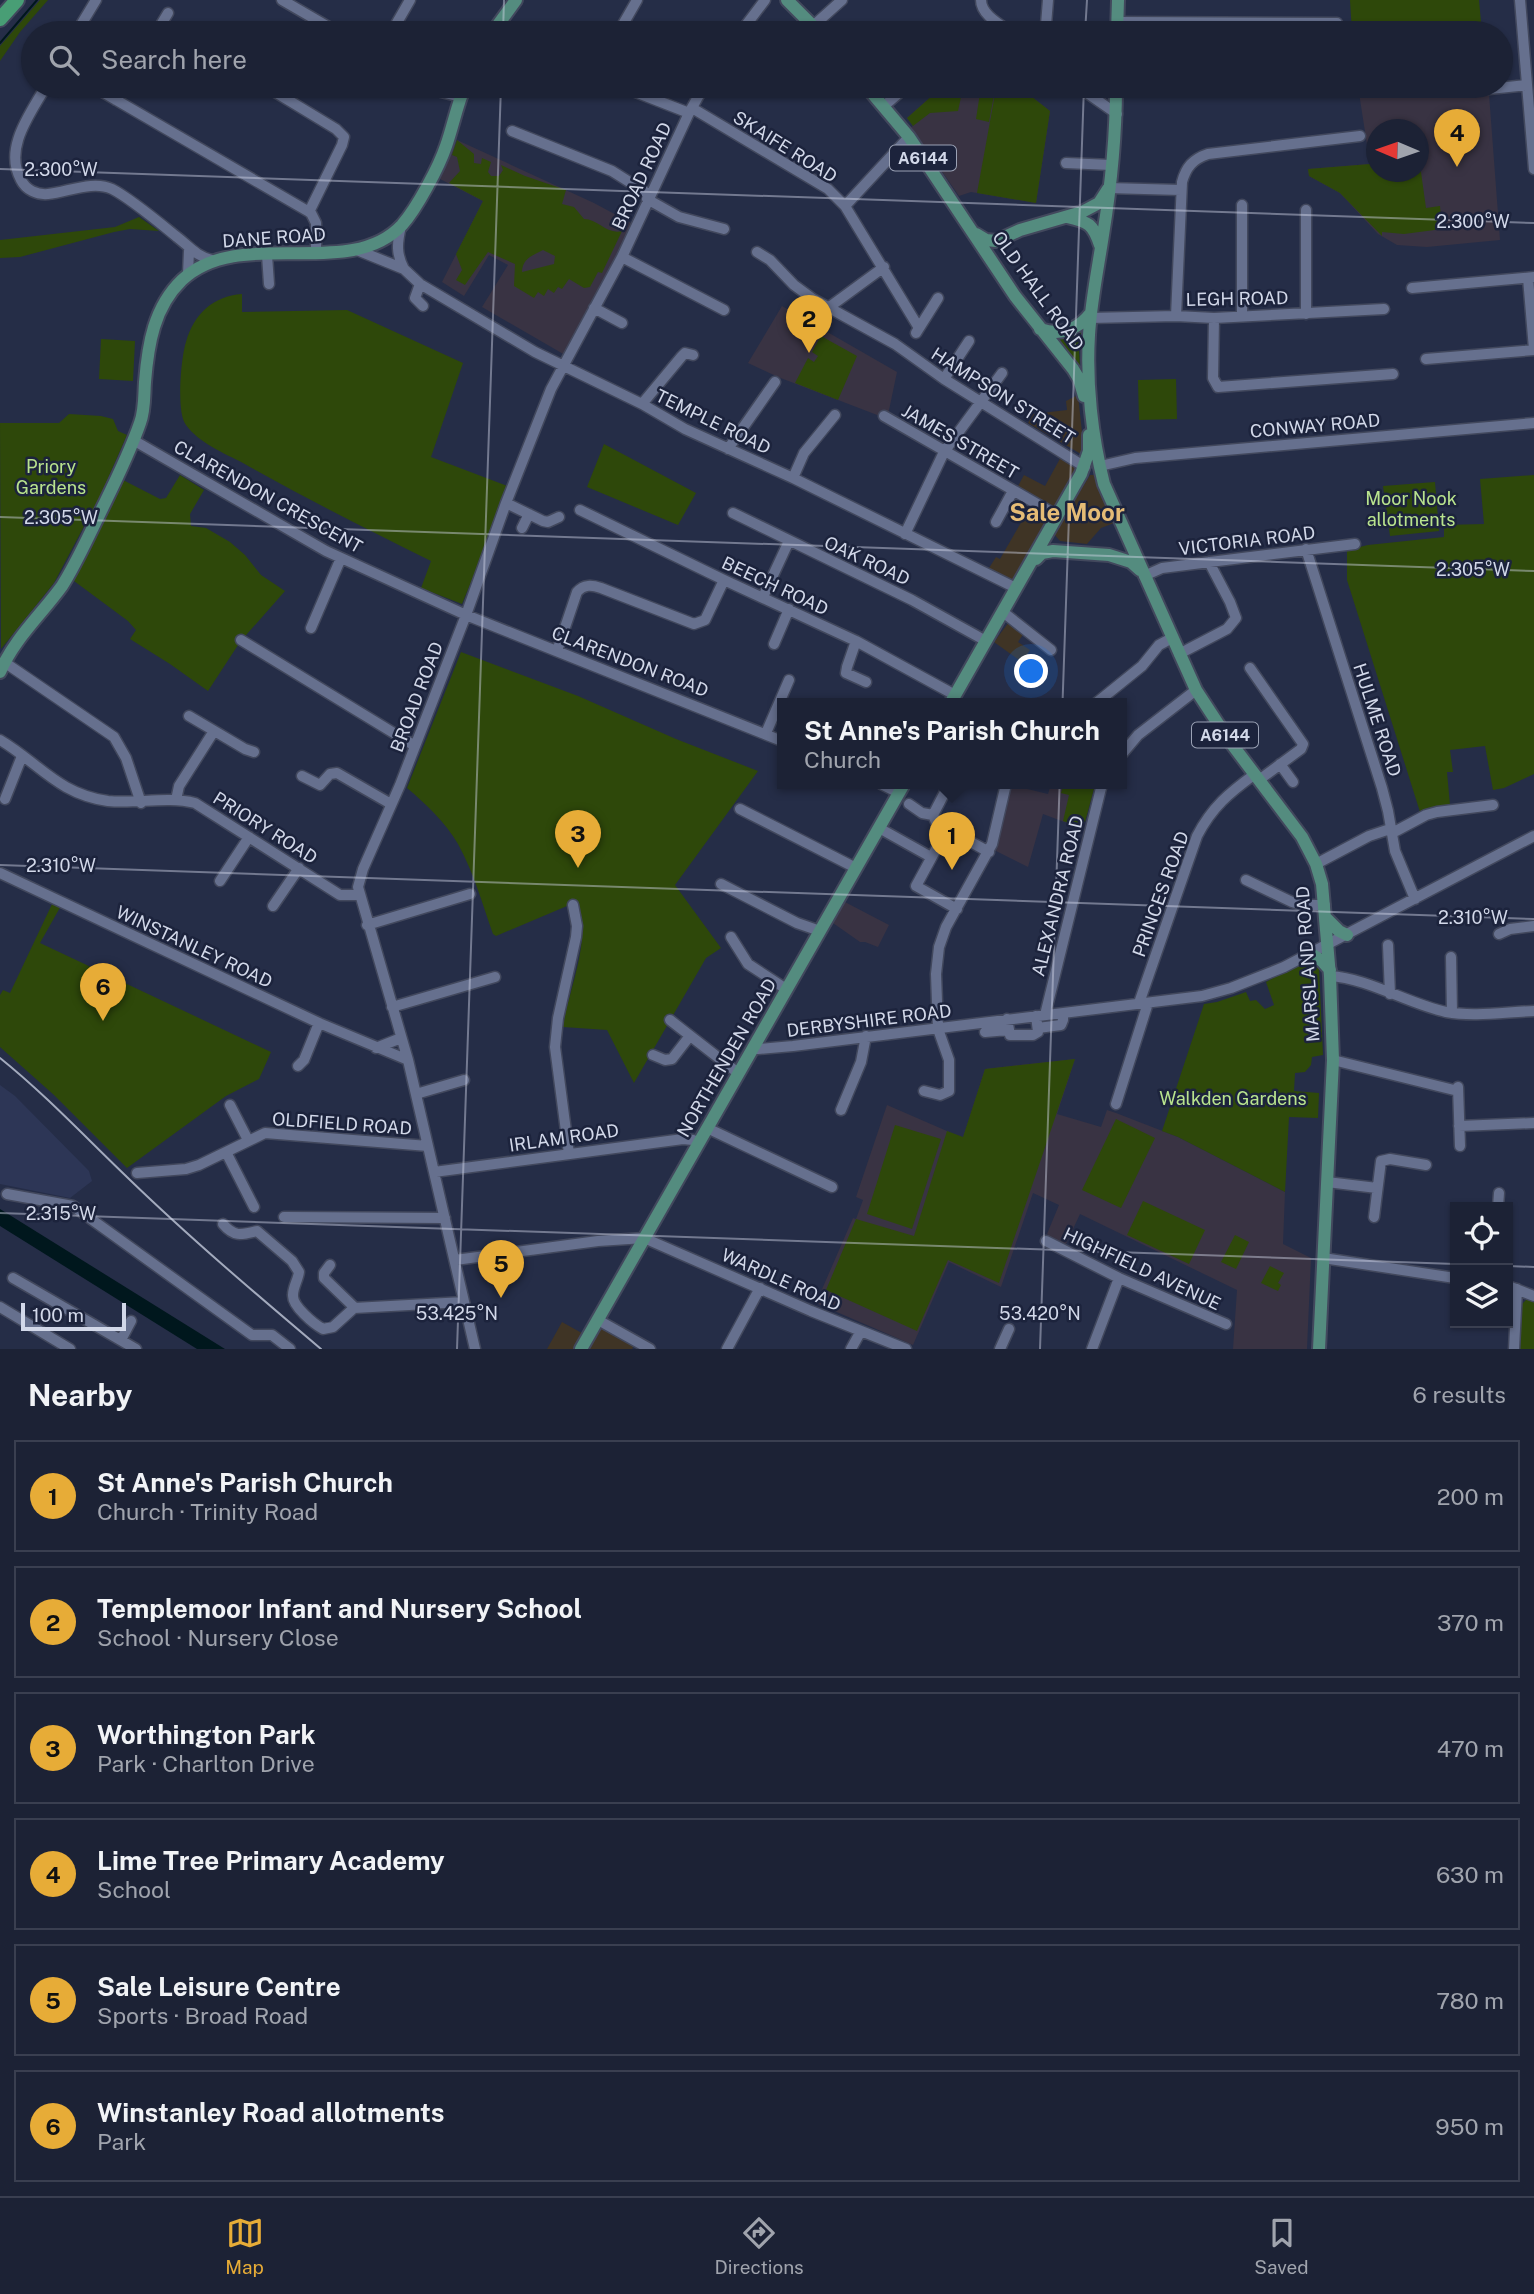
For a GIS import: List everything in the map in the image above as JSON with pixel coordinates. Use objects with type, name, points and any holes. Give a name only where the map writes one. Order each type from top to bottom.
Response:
[{"type":"highway","points":[[0,19],[17,0]]},
{"type":"main road","points":[[501,21],[516,0]]},
{"type":"main road","points":[[787,0],[808,21]]},
{"type":"main road","points":[[1118,0],[1118,21]]},
{"type":"main road","name":"DANE ROAD","points":[[2,667],[10,652],[61,586],[108,496],[141,422],[151,331],[171,293],[188,275],[212,260],[238,255],[356,250],[378,242],[401,226],[419,200],[441,159],[461,98]]},
{"type":"main road","name":"OLD HALL ROAD","points":[[877,98],[909,137],[975,233],[981,246],[1079,379],[1086,406],[1089,451],[1085,467]]},
{"type":"main road","points":[[1100,245],[1105,226],[1116,98]]},
{"type":"main road","points":[[999,271],[998,248],[1003,239],[1020,230],[1093,208],[1108,188]]},
{"type":"main road","points":[[1067,217],[1084,220],[1094,228],[1100,245]]},
{"type":"main road","name":"OLD HALL ROAD","points":[[975,233],[991,241],[1003,239]]},
{"type":"main road","name":"A6144","points":[[1100,245],[1091,316],[1088,371],[1100,466]]},
{"type":"main road","points":[[1040,329],[1064,332],[1081,325],[1091,316]]},
{"type":"main road","name":"MARSLAND ROAD","points":[[1100,466],[1104,484],[1196,690],[1208,711],[1302,836],[1316,864],[1328,944],[1333,1060],[1319,1349]]},
{"type":"main road","name":"A6144","points":[[1055,521],[1085,467]]},
{"type":"main road","points":[[1055,521],[1052,539],[1069,552]]},
{"type":"main road","points":[[953,698],[1055,521]]},
{"type":"main road","points":[[1109,555],[1118,550],[1124,540],[1123,526]]},
{"type":"main road","points":[[1033,561],[1048,551],[1109,555],[1131,562],[1144,576]]},
{"type":"main road","name":"NORTHENDEN ROAD","points":[[581,1349],[901,789]]},
{"type":"main road","points":[[1325,911],[1339,931],[1347,934]]},
{"type":"main road","points":[[1310,953],[1322,961],[1330,973]]},
{"type":"street","points":[[83,21],[96,0]]},
{"type":"street","points":[[398,21],[410,0]]},
{"type":"street","points":[[625,21],[638,0]]},
{"type":"street","points":[[749,21],[765,0]]},
{"type":"street","points":[[823,21],[842,0]]},
{"type":"street","points":[[981,0],[981,8],[997,21]]},
{"type":"street","points":[[1046,21],[1048,0]]},
{"type":"street","points":[[1520,0],[1530,64],[1527,85],[1534,169]]},
{"type":"street","points":[[290,2],[321,21]]},
{"type":"street","points":[[164,21],[168,14]]},
{"type":"street","points":[[1513,86],[1527,85]]},
{"type":"street","points":[[39,98],[20,132],[16,150],[17,171],[26,188],[40,194],[93,187],[114,190],[180,239],[189,251],[212,260]]},
{"type":"street","points":[[113,98],[309,212],[316,223],[317,252]]},
{"type":"street","points":[[285,98],[336,129],[344,137],[309,212]]},
{"type":"street","name":"SKAIFE ROAD","points":[[656,98],[691,110],[828,190],[845,206],[884,267],[917,331],[938,298]]},
{"type":"street","name":"BROAD ROAD","points":[[475,1349],[408,1060],[358,887],[562,365],[622,257],[648,197],[698,98]]},
{"type":"street","points":[[884,106],[893,98]]},
{"type":"street","points":[[1094,98],[1117,114]]},
{"type":"street","points":[[512,131],[612,171],[680,217],[724,229]]},
{"type":"street","points":[[1176,316],[1181,190],[1186,168],[1208,154],[1360,136]]},
{"type":"street","points":[[845,206],[909,137]]},
{"type":"street","points":[[1066,163],[1111,165]]},
{"type":"street","points":[[1108,188],[1181,190]]},
{"type":"street","points":[[1242,205],[1242,316]]},
{"type":"street","points":[[1306,210],[1306,314]]},
{"type":"street","name":"TEMPLE ROAD","points":[[401,226],[398,240],[399,258],[404,269]]},
{"type":"street","name":"TEMPLE ROAD","points":[[356,250],[404,269],[420,284],[535,352],[642,404],[685,429],[793,478],[1016,588]]},
{"type":"street","points":[[188,275],[189,251]]},
{"type":"street","name":"HAMPSON STREET","points":[[757,252],[770,260],[794,285],[828,308],[895,344],[944,379],[1085,467]]},
{"type":"street","points":[[267,255],[268,285]]},
{"type":"street","points":[[622,257],[724,310]]},
{"type":"street","points":[[828,308],[884,267]]},
{"type":"street","points":[[1412,288],[1531,277],[1534,349],[1426,359]]},
{"type":"street","points":[[420,284],[415,298],[423,306]]},
{"type":"street","points":[[594,308],[622,323]]},
{"type":"street","name":"LEGH ROAD","points":[[1091,316],[1214,318],[1384,309]]},
{"type":"street","points":[[1214,318],[1213,378],[1218,387],[1393,374]]},
{"type":"street","points":[[944,379],[969,341]]},
{"type":"street","points":[[642,404],[685,353],[693,355]]},
{"type":"street","points":[[905,534],[944,452],[1002,373]]},
{"type":"street","points":[[728,449],[775,382]]},
{"type":"street","points":[[793,478],[804,453],[835,415]]},
{"type":"street","name":"JAMES STREET","points":[[884,416],[1013,491],[1055,521]]},
{"type":"street","name":"CONWAY ROAD","points":[[1100,466],[1135,458],[1534,423]]},
{"type":"street","name":"CLARENDON CRESCENT","points":[[133,440],[317,547],[466,615]]},
{"type":"street","points":[[996,522],[1013,491]]},
{"type":"street","points":[[506,503],[548,522],[559,516]]},
{"type":"street","name":"BEECH ROAD","points":[[580,510],[856,641],[950,698]]},
{"type":"street","name":"OAK ROAD","points":[[733,513],[912,600],[986,641]]},
{"type":"street","points":[[522,528],[529,514]]},
{"type":"street","points":[[763,597],[789,541]]},
{"type":"street","name":"VICTORIA ROAD","points":[[1144,576],[1162,568],[1354,544]]},
{"type":"street","name":"HULME ROAD","points":[[1306,549],[1382,788],[1395,851],[1415,899]]},
{"type":"street","points":[[311,628],[341,558]]},
{"type":"street","points":[[1179,654],[1227,629],[1236,618],[1209,562]]},
{"type":"street","points":[[557,651],[577,592],[581,588],[601,588],[694,624],[702,622],[711,609],[724,580]]},
{"type":"street","points":[[774,644],[789,609]]},
{"type":"street","points":[[1003,612],[1051,650]]},
{"type":"street","name":"CLARENDON ROAD","points":[[466,615],[777,738]]},
{"type":"street","points":[[1102,698],[1142,666],[1159,645],[1172,638]]},
{"type":"street","points":[[241,640],[415,746]]},
{"type":"street","points":[[856,641],[846,674],[866,682]]},
{"type":"street","points":[[2,667],[114,737],[125,758],[141,803]]},
{"type":"street","name":"PRINCES ROAD","points":[[1116,1104],[1143,1003],[1185,866],[1201,828],[1224,797],[1303,747],[1302,741],[1250,668]]},
{"type":"street","points":[[781,698],[789,680]]},
{"type":"street","points":[[1127,748],[1138,735],[1196,690]]},
{"type":"street","points":[[766,733],[777,708]]},
{"type":"street","points":[[189,716],[254,752]]},
{"type":"street","points":[[176,800],[179,786],[214,731]]},
{"type":"street","name":"PRIORY ROAD","points":[[0,740],[54,782],[99,799],[141,803],[176,800],[195,803],[340,895],[359,895]]},
{"type":"street","points":[[5,799],[22,756]]},
{"type":"street","points":[[1280,764],[1293,782]]},
{"type":"street","points":[[302,776],[320,785],[330,774],[337,773],[391,804]]},
{"type":"street","points":[[933,815],[946,789]]},
{"type":"street","points":[[925,1091],[940,1095],[949,1091],[949,1060],[938,1029],[937,960],[946,927],[989,852],[1005,789]]},
{"type":"street","name":"ALEXANDRA ROAD","points":[[1041,1015],[1101,789]]},
{"type":"street","points":[[909,804],[922,813],[933,815]]},
{"type":"street","points":[[1316,864],[1369,836],[1390,829],[1396,831],[1426,815],[1493,805]]},
{"type":"street","points":[[740,809],[856,868]]},
{"type":"street","points":[[933,815],[936,822],[989,852]]},
{"type":"street","points":[[879,828],[931,857]]},
{"type":"street","points":[[947,829],[916,886],[957,909]]},
{"type":"street","name":"DERBYSHIRE ROAD","points":[[989,1028],[1007,1018],[1202,996],[1219,991],[1284,967],[1534,836]]},
{"type":"street","points":[[220,881],[249,837]]},
{"type":"street","points":[[273,906],[299,868]]},
{"type":"street","name":"WINSTANLEY ROAD","points":[[0,873],[319,1023],[408,1060]]},
{"type":"street","points":[[1246,880],[1292,902],[1325,911]]},
{"type":"street","points":[[721,884],[797,923],[820,931]]},
{"type":"street","points":[[368,925],[470,894]]},
{"type":"street","points":[[569,1154],[555,1047],[558,1018],[576,937],[573,905]]},
{"type":"street","points":[[1499,934],[1510,929],[1534,926]]},
{"type":"street","points":[[731,937],[748,964],[786,989]]},
{"type":"street","points":[[1388,945],[1391,994]]},
{"type":"street","points":[[1451,957],[1452,1013]]},
{"type":"street","points":[[1330,973],[1452,1013],[1534,1011]]},
{"type":"street","points":[[392,1007],[495,976]]},
{"type":"street","name":"DERBYSHIRE ROAD","points":[[753,1047],[758,1049],[793,1046],[938,1029],[1008,1030],[1013,1037],[1037,1034],[1038,1028],[1061,1025],[1063,1013]]},
{"type":"street","points":[[1038,1028],[1041,1015]]},
{"type":"street","points":[[1007,1018],[1008,1030]]},
{"type":"street","points":[[670,1020],[738,1073]]},
{"type":"street","points":[[317,1066],[301,1063],[319,1023]]},
{"type":"street","points":[[841,1110],[861,1062],[866,1036]]},
{"type":"street","points":[[653,1055],[665,1060],[672,1059],[689,1037]]},
{"type":"street","points":[[376,1048],[401,1038]]},
{"type":"street","points":[[1333,1060],[1458,1088],[1460,1146]]},
{"type":"street","points":[[416,1094],[464,1080]]},
{"type":"street","points":[[230,1105],[248,1140]]},
{"type":"street","points":[[1460,1126],[1534,1123]]},
{"type":"street","points":[[707,1128],[832,1187]]},
{"type":"street","name":"OLDFIELD ROAD","points":[[137,1172],[186,1169],[259,1134],[275,1132],[428,1146]]},
{"type":"street","name":"IRLAM ROAD","points":[[434,1172],[683,1139],[693,1140],[698,1144]]},
{"type":"street","points":[[226,1152],[254,1208]]},
{"type":"street","points":[[1374,1217],[1381,1161],[1384,1159],[1426,1165]]},
{"type":"street","points":[[1327,1182],[1377,1188]]},
{"type":"street","points":[[1498,1193],[1498,1202]]},
{"type":"street","points":[[7,1194],[73,1206],[253,1335],[272,1335],[290,1349]]},
{"type":"street","points":[[284,1217],[445,1219]]},
{"type":"street","points":[[223,1224],[235,1234],[257,1231],[292,1261],[299,1272],[293,1296],[294,1304],[320,1328],[332,1327],[355,1308],[464,1303]]},
{"type":"street","points":[[455,1260],[598,1241],[644,1238]]},
{"type":"street","name":"WARDLE ROAD","points":[[644,1238],[906,1349]]},
{"type":"street","name":"HIGHFIELD AVENUE","points":[[1046,1241],[1119,1278],[1226,1324]]},
{"type":"street","points":[[1323,1258],[1450,1277]]},
{"type":"street","points":[[330,1265],[324,1278],[355,1308]]},
{"type":"street","points":[[13,1278],[136,1349]]},
{"type":"street","points":[[1092,1349],[1119,1278]]},
{"type":"street","points":[[1514,1349],[1513,1287],[1534,1296]]},
{"type":"street","points":[[727,1349],[760,1288]]},
{"type":"street","points":[[0,1307],[71,1349]]},
{"type":"street","points":[[598,1320],[650,1349]]},
{"type":"street","points":[[121,1340],[131,1321]]},
{"type":"street","points":[[1000,1349],[1009,1329]]},
{"type":"street","points":[[851,1349],[861,1331]]},
{"type":"shaded area","points":[[930,98],[1033,98],[1050,111],[1036,203],[971,192],[959,196],[907,118]]},
{"type":"shaded area","points":[[1360,98],[1489,98],[1500,240],[1427,247],[1397,245],[1378,234],[1340,193],[1309,176],[1308,169],[1366,164],[1366,182],[1429,182],[1429,119],[1366,119],[1366,138]]},
{"type":"shaded area","points":[[457,140],[594,203],[635,225],[565,355],[482,307],[508,265],[489,255],[464,296],[442,282],[483,201],[440,179]]},
{"type":"shaded area","points":[[782,306],[897,372],[888,415],[885,418],[748,363]]},
{"type":"shaded area","points":[[1078,395],[1084,451],[1081,454],[1028,423],[1033,414],[1067,410],[1066,401]]},
{"type":"shaded area","points":[[1062,455],[1080,465],[1055,509],[1017,488],[1024,475],[1045,486]]},
{"type":"shaded area","points":[[1090,475],[1094,475],[1114,523],[1101,528],[1087,544],[1060,541],[1054,534]]},
{"type":"shaded area","points":[[1030,507],[1050,518],[1013,582],[989,568],[996,557],[1000,559]]},
{"type":"shaded area","points":[[1009,622],[1024,633],[1018,642],[1030,650],[1022,662],[994,642]]},
{"type":"shaded area","points":[[1010,789],[1027,789],[1048,794],[1050,789],[1094,789],[1083,829],[1043,814],[1028,867],[996,851]]},
{"type":"shaded area","points":[[843,901],[889,925],[878,947],[860,942],[833,923]]},
{"type":"shaded area","points":[[1075,1059],[1057,1114],[1101,1127],[1107,1110],[1116,1113],[1178,1137],[1285,1192],[1283,1244],[1311,1258],[1307,1349],[1233,1349],[1237,1290],[1080,1214],[1066,1244],[1052,1239],[1047,1234],[1059,1205],[1033,1193],[1001,1287],[949,1262],[913,1345],[816,1303],[863,1200],[856,1197],[887,1105],[963,1138],[985,1069]]},
{"type":"shaded area","points":[[0,1085],[15,1096],[89,1171],[92,1181],[70,1198],[0,1184]]},
{"type":"shaded area","points":[[0,1209],[225,1349],[197,1349],[0,1226]]},
{"type":"shaded area","points":[[562,1322],[589,1337],[597,1325],[634,1346],[632,1349],[547,1349]]},
{"type":"green space","points":[[40,0],[48,0],[30,21],[22,21]]},
{"type":"green space","points":[[1350,0],[1479,0],[1481,21],[1351,21]]},
{"type":"green space","points":[[21,22],[21,31],[0,61],[0,46]]},
{"type":"green space","points":[[930,98],[961,98],[958,111],[930,113],[913,126],[907,118]]},
{"type":"green space","points":[[979,98],[993,98],[989,122],[976,119]]},
{"type":"green space","points":[[994,98],[1033,98],[1050,111],[1036,203],[977,193]]},
{"type":"green space","points":[[457,140],[474,154],[474,163],[481,164],[482,158],[491,162],[488,172],[491,176],[499,176],[503,170],[501,165],[566,190],[562,204],[574,207],[584,219],[594,221],[612,231],[622,231],[602,273],[598,272],[590,287],[584,288],[569,279],[562,289],[558,287],[554,293],[548,289],[544,296],[538,292],[534,298],[514,286],[515,264],[488,252],[465,285],[456,280],[462,270],[456,254],[483,201],[449,183],[460,171],[457,157],[452,155]],"holes":[[[543,250],[555,256],[554,264],[522,272],[526,261]]]},
{"type":"green space","points":[[1366,164],[1366,182],[1422,182],[1426,208],[1440,206],[1442,229],[1404,234],[1382,232],[1382,236],[1340,193],[1309,176],[1308,169]]},
{"type":"green space","points":[[139,217],[159,231],[130,229],[20,257],[0,258],[0,240],[115,227]]},
{"type":"green space","points":[[242,294],[242,312],[347,310],[463,363],[431,457],[510,487],[462,604],[421,588],[431,561],[220,451],[198,437],[186,425],[181,409],[180,385],[184,349],[190,332],[206,308],[222,298]]},
{"type":"green space","points":[[1082,330],[1080,367],[1056,338],[1070,336]]},
{"type":"green space","points":[[821,336],[857,356],[838,400],[795,383],[808,358],[814,362],[818,356],[812,352]]},
{"type":"green space","points":[[101,339],[135,341],[133,381],[99,379]]},
{"type":"green space","points":[[1176,379],[1177,419],[1139,420],[1138,380]]},
{"type":"green space","name":"Priory Gardens","points":[[69,414],[113,419],[118,431],[127,435],[101,494],[54,583],[1,649],[0,423],[59,423]]},
{"type":"green space","points":[[604,444],[696,493],[678,525],[587,487]]},
{"type":"green space","points":[[180,475],[204,490],[190,514],[191,526],[206,528],[230,542],[261,575],[285,591],[240,642],[208,691],[130,639],[136,630],[128,621],[74,581],[123,480],[160,499],[166,498]]},
{"type":"green space","points":[[1534,475],[1534,774],[1504,788],[1493,790],[1485,746],[1450,750],[1453,772],[1447,772],[1450,805],[1420,812],[1347,580],[1347,550],[1368,545],[1444,537],[1444,525],[1484,524],[1480,479]]},
{"type":"green space","name":"Moor Nook allotments","points":[[1435,482],[1439,531],[1390,536],[1383,486]]},
{"type":"green space","points":[[461,652],[578,696],[758,771],[675,885],[721,948],[706,958],[634,1083],[607,1030],[563,1027],[581,946],[581,915],[576,901],[568,902],[567,906],[496,936],[493,934],[458,844],[448,828],[407,788]]},
{"type":"green space","points":[[1062,789],[1094,789],[1085,822],[1078,821],[1077,826],[1063,821],[1069,795],[1061,793]]},
{"type":"green space","points":[[53,902],[62,904],[40,943],[271,1052],[259,1079],[226,1096],[127,1168],[54,1095],[0,1047],[0,995],[3,990],[10,993]]},
{"type":"green space","name":"Walkden Gardens","points":[[1309,959],[1319,967],[1323,1055],[1312,1057],[1311,1065],[1305,1072],[1295,1073],[1294,1091],[1319,1093],[1318,1118],[1289,1117],[1285,1192],[1162,1131],[1204,1004],[1246,992],[1250,1001],[1256,1000],[1265,1009],[1274,1005],[1266,982]]},
{"type":"green space","points":[[1075,1059],[999,1283],[948,1260],[917,1331],[826,1290],[856,1219],[914,1236],[947,1131],[963,1137],[985,1069]]},
{"type":"green space","points":[[1116,1119],[1155,1138],[1121,1208],[1082,1190]]},
{"type":"green space","points":[[895,1125],[941,1139],[912,1229],[867,1214]]},
{"type":"green space","points":[[1143,1201],[1205,1230],[1189,1264],[1127,1235]]},
{"type":"green space","points":[[1235,1235],[1249,1242],[1236,1269],[1221,1262]]},
{"type":"green space","points":[[1270,1266],[1284,1273],[1278,1283],[1281,1285],[1278,1291],[1261,1283]]},
{"type":"green space","points":[[1528,1298],[1534,1301],[1534,1349],[1520,1349],[1522,1304]]},
{"type":"waterway","points":[[0,43],[37,0]]},
{"type":"tram line","points":[[0,1058],[176,1223],[321,1349]]},
{"type":"place","name":"Lime Tree Primary Academy","points":[[1457,167]]},
{"type":"place","name":"Templemoor Infant and Nursery School","points":[[809,353]]},
{"type":"place","name":"Worthington Park","points":[[578,868]]},
{"type":"place","name":"St Anne's Parish Church","points":[[952,870]]},
{"type":"place","name":"Winstanley Road allotments","points":[[103,1021]]},
{"type":"place","name":"Sale Leisure Centre","points":[[501,1298]]},
{"type":"district","name":"Sale Moor","points":[[1067,513]]}]
